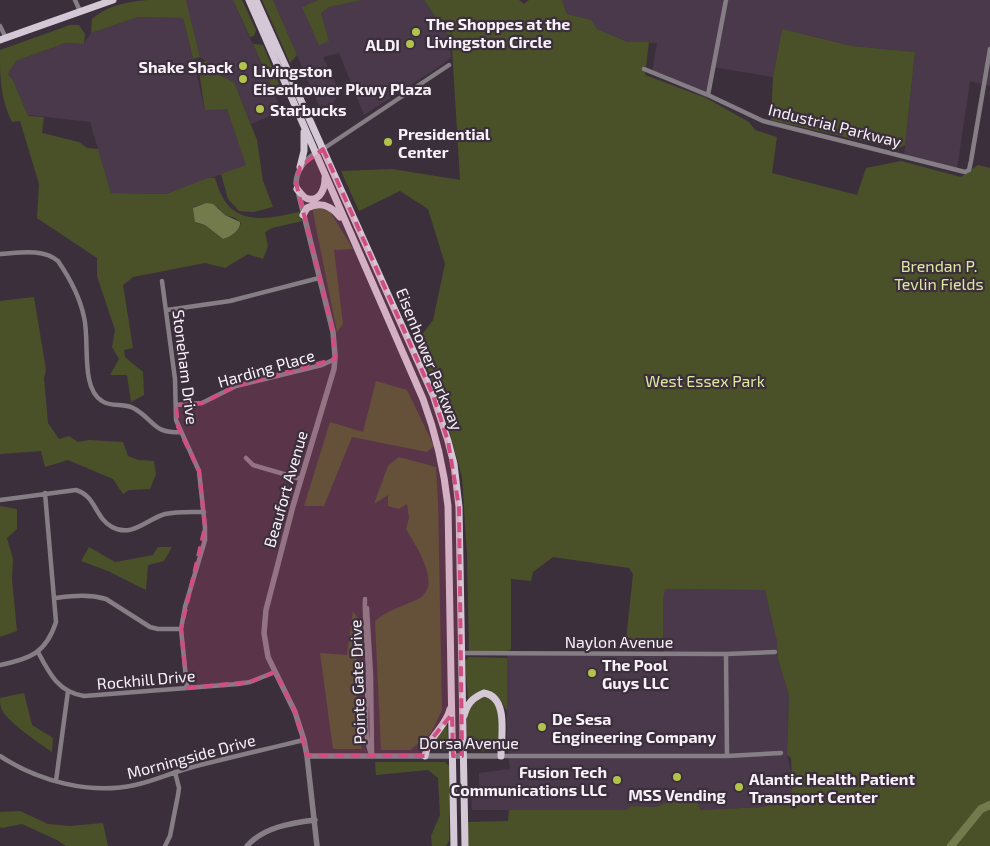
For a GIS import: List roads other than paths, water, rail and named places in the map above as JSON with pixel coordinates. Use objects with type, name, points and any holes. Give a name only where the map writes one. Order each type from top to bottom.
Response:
[{"type":"main road","points":[[80,11],[98,0]]},
{"type":"main road","points":[[3,39],[113,0]]},
{"type":"main road","name":"Eisenhower Parkway","points":[[249,0],[423,399],[438,444],[443,465],[448,506],[454,846]]},
{"type":"main road","name":"Eisenhower Parkway","points":[[256,0],[393,302],[433,395],[448,441],[455,471],[459,507],[465,846]]},
{"type":"main road","points":[[300,167],[304,151],[304,127]]},
{"type":"main road","points":[[296,189],[304,197],[309,199],[315,198],[321,194],[326,178]]},
{"type":"main road","points":[[303,215],[310,206],[324,204],[336,212],[346,223]]},
{"type":"main road","points":[[462,721],[471,700],[484,693],[494,697],[500,704],[502,711],[501,756]]},
{"type":"main road","points":[[425,756],[430,741],[445,723],[450,713],[452,701]]},
{"type":"street","points":[[75,0],[80,11]]},
{"type":"street","points":[[708,95],[726,0]]},
{"type":"street","points":[[0,26],[3,39]]},
{"type":"street","name":"Industrial Parkway","points":[[644,69],[780,127],[967,171],[976,135],[990,49]]},
{"type":"street","points":[[300,167],[315,153],[449,65]]},
{"type":"street","name":"Beaufort Avenue","points":[[300,167],[296,178],[296,189],[334,337],[335,359],[301,479],[264,622],[265,645],[268,657],[295,712],[304,740],[317,846]]},
{"type":"street","points":[[0,254],[43,253],[58,261],[84,315],[89,381],[97,397],[107,404],[124,405],[136,409],[164,432],[181,432]]},
{"type":"street","points":[[166,310],[230,301],[319,278]]},
{"type":"street","name":"Stoneham Drive","points":[[162,282],[176,405],[176,420],[199,471],[204,512],[205,540],[185,607],[181,629],[187,688]]},
{"type":"street","name":"Harding Place","points":[[176,405],[202,403],[236,386],[322,365],[335,359]]},
{"type":"street","points":[[246,458],[253,465],[301,479]]},
{"type":"street","points":[[0,500],[71,490],[84,493],[91,499],[105,522],[121,530],[137,528],[164,515],[204,512]]},
{"type":"street","points":[[0,665],[30,657],[38,652],[49,640],[56,622],[45,494]]},
{"type":"street","points":[[55,598],[80,595],[99,597],[106,599],[150,627],[181,629]]},
{"type":"street","name":"Pointe Gate Drive","points":[[365,599],[368,614],[371,675],[372,756],[366,743],[368,675],[364,614],[365,599]]},
{"type":"street","points":[[38,652],[52,677],[68,691],[56,781]]},
{"type":"street","name":"Naylon Avenue","points":[[462,653],[726,654],[775,652]]},
{"type":"street","points":[[726,654],[727,756]]},
{"type":"street","name":"Rockhill Drive","points":[[68,691],[89,696],[187,688],[250,682],[275,672]]},
{"type":"street","name":"Morningside Drive","points":[[0,756],[32,773],[56,781],[85,786],[120,787],[151,781],[175,772],[304,740]]},
{"type":"street","name":"Dorsa Avenue","points":[[307,756],[727,756],[782,753]]},
{"type":"street","points":[[165,846],[170,836],[178,795],[175,772]]},
{"type":"street","points":[[247,846],[256,838],[286,824],[315,820]]},
{"type":"waterway","points":[[951,846],[981,809],[990,805]]},
{"type":"place","name":"The Shoppes at the Livingston Circle","points":[[416,32]]},
{"type":"place","name":"ALDI","points":[[410,44]]},
{"type":"place","name":"Shake Shack","points":[[243,66]]},
{"type":"place","name":"Livingston Eisenhower Pkwy Plaza","points":[[243,79]]},
{"type":"place","name":"Starbucks","points":[[260,109]]},
{"type":"place","name":"Presidential Center","points":[[388,142]]},
{"type":"place","name":"The Pool Guys LLC","points":[[592,673]]},
{"type":"place","name":"De Sesa Engineering Company","points":[[542,727]]},
{"type":"place","name":"MSS Vending","points":[[677,777]]},
{"type":"place","name":"Fusion Tech Communications LLC","points":[[617,780]]},
{"type":"place","name":"Alantic Health Patient Transport Center","points":[[739,787]]},
{"type":"park label","name":"Brendan P. Tevlin Fields","points":[[939,274]]},
{"type":"park label","name":"West Essex Park","points":[[705,380]]}]
